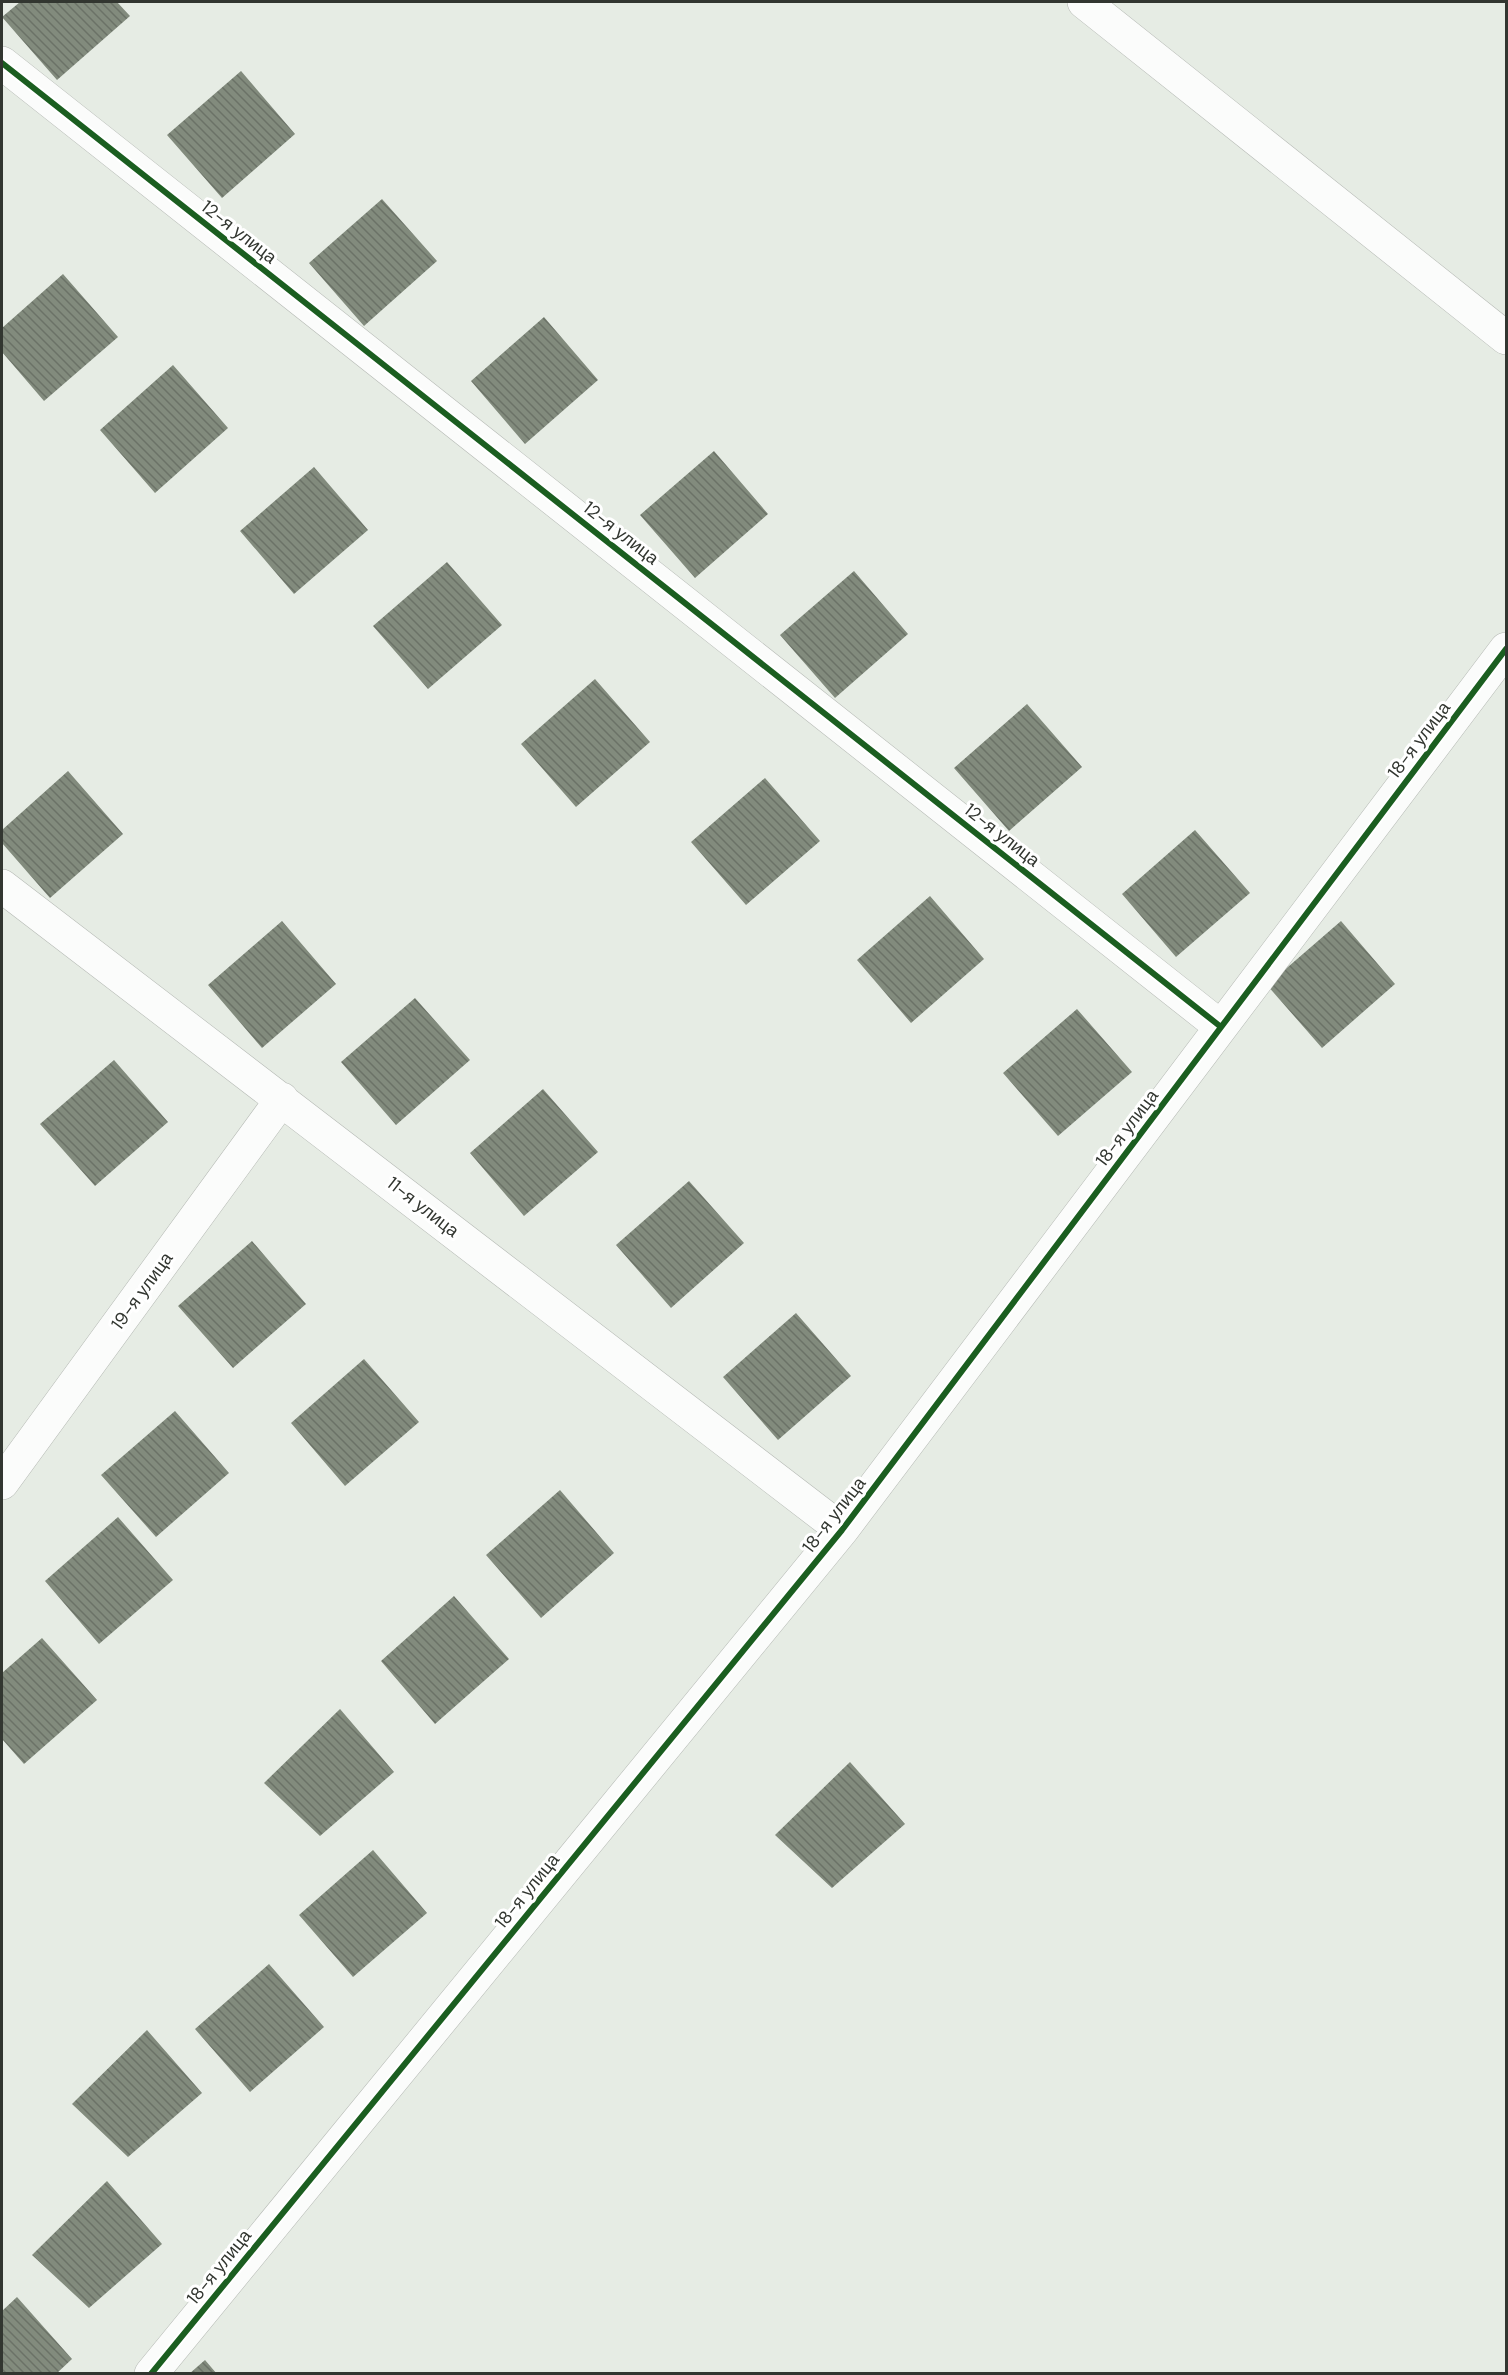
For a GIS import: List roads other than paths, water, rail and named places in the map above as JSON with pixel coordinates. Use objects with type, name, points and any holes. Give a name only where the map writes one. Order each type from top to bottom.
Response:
[{"type":"street","points":[[1084,2],[1506,338]]},
{"type":"street","name":"12-я улица","points":[[2,63],[1221,1027]]},
{"type":"street","name":"18-я улица","points":[[151,2373],[842,1530],[1506,649]]},
{"type":"street","name":"11-я улица","points":[[2,886],[842,1530]]},
{"type":"street","name":"19-я улица","points":[[2,1483],[282,1099]]}]
